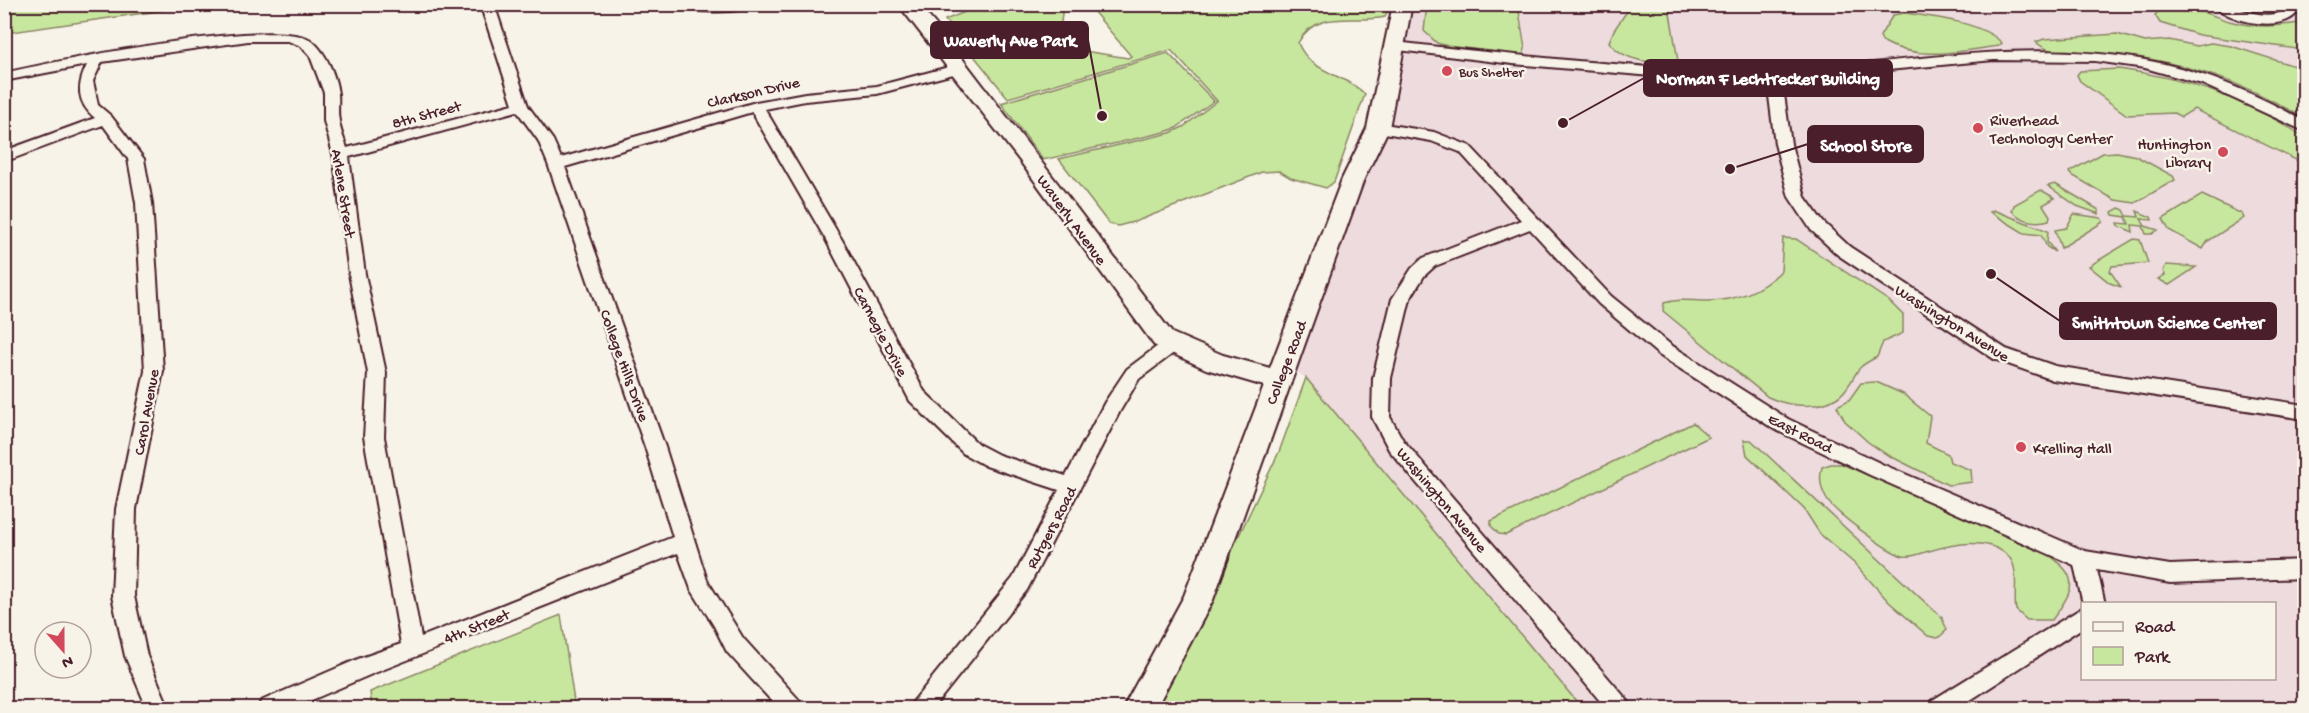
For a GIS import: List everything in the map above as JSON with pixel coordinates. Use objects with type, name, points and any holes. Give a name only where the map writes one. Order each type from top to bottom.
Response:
[{"type":"street","name":"College Hills Drive","points":[[487,4],[521,106],[545,140],[556,164],[594,279],[651,436],[698,583],[722,619],[735,645],[792,708]]},
{"type":"street","points":[[682,4],[720,8],[750,4]]},
{"type":"street","name":"Waverly Avenue","points":[[907,4],[960,68],[1162,338],[1215,362],[1278,380]]},
{"type":"street","name":"College Road","points":[[1139,708],[1198,600],[1353,179],[1378,128],[1403,4]]},
{"type":"street","points":[[2218,4],[2237,14],[2263,19],[2275,19],[2289,9],[2304,12]]},
{"type":"street","name":"Arlene Street","points":[[4,77],[98,59],[272,35],[306,43],[316,54],[331,93],[331,121],[341,154],[357,274],[377,373],[374,437],[413,650]]},
{"type":"street","points":[[1395,46],[1560,65],[1730,77],[1773,76],[2026,55],[2106,60],[2144,64],[2217,84],[2280,112],[2304,128]]},
{"type":"street","name":"Carol Avenue","points":[[98,59],[86,81],[87,95],[91,107],[106,119],[136,159],[144,203],[154,371],[126,509],[123,596],[136,656],[158,708]]},
{"type":"street","name":"Clarkson Drive","points":[[556,164],[756,106],[805,97],[877,90],[960,68]]},
{"type":"street","name":"Washington Avenue","points":[[1773,76],[1783,144],[1797,197],[1817,226],[1844,251],[2000,354],[2053,373],[2302,413]]},
{"type":"street","name":"8th Street","points":[[341,154],[521,106]]},
{"type":"street","name":"Carnegie Drive","points":[[756,106],[834,240],[917,396],[971,449],[993,461],[1073,486]]},
{"type":"street","points":[[4,157],[106,119]]},
{"type":"street","name":"East Road","points":[[1378,128],[1434,137],[1465,149],[1605,300],[1665,350],[1781,424],[1877,470],[2083,559],[2170,574],[2304,569]]},
{"type":"street","name":"Washington Avenue","points":[[1534,221],[1429,262],[1418,272],[1401,299],[1382,378],[1381,417],[1396,445],[1620,708]]},
{"type":"street","name":"Rutgers Road","points":[[919,708],[1020,584],[1073,486],[1112,406],[1133,374],[1173,344]]},
{"type":"street","name":"4th Street","points":[[269,708],[366,666],[413,650],[684,542]]},
{"type":"street","points":[[2083,559],[2094,602]]},
{"type":"street","points":[[1939,708],[2081,618]]},
{"type":"shaded area","points":[[1403,5],[2304,5],[2304,708],[1582,708],[1306,378],[1283,365],[1353,179]]},
{"type":"green space","points":[[5,4],[200,4],[200,5],[5,33]]},
{"type":"green space","points":[[1632,4],[1672,5],[1669,7],[1678,61],[1660,63],[1631,58],[1615,49],[1609,42],[1614,30]]},
{"type":"green space","points":[[982,5],[1063,5],[1061,22],[1069,29],[1073,45],[1084,51],[1128,58],[1131,56],[1088,5],[1390,5],[1385,17],[1325,21],[1315,25],[1298,43],[1310,61],[1347,81],[1365,94],[1334,182],[1326,188],[1291,178],[1279,171],[1262,172],[1137,221],[1118,226],[1109,224],[1059,159],[1170,133],[1183,127],[1217,101],[1171,50],[1008,98],[945,20]]},
{"type":"green space","points":[[1427,5],[1518,5],[1525,49],[1523,55],[1437,43],[1424,31]]},
{"type":"green space","points":[[2228,5],[2278,5],[2279,8],[2274,12],[2261,15]]},
{"type":"green space","points":[[2179,7],[2248,25],[2276,26],[2304,22],[2304,50],[2199,35],[2160,23],[2155,15],[2161,9]]},
{"type":"green space","points":[[1905,13],[1970,25],[2002,43],[1999,46],[1969,50],[1924,53],[1896,47],[1882,41],[1880,36],[1893,15]]},
{"type":"green space","points":[[2117,34],[2145,42],[2169,40],[2197,46],[2211,43],[2231,46],[2304,69],[2304,119],[2259,94],[2209,74],[2132,56],[2060,52],[2043,47],[2036,42],[2044,39]]},
{"type":"green space","points":[[1168,53],[1214,101],[1176,128],[1165,132],[1043,160],[1001,103]]},
{"type":"green space","points":[[2119,69],[2168,78],[2216,92],[2261,112],[2304,137],[2304,164],[2194,109],[2181,117],[2174,113],[2127,115],[2080,81],[2077,75],[2080,71]]},
{"type":"green space","points":[[2117,152],[2136,156],[2173,176],[2175,180],[2135,203],[2115,200],[2069,172],[2103,153]]},
{"type":"green space","points":[[2055,184],[2099,210],[2099,214],[2077,206],[2048,186]]},
{"type":"green space","points":[[2041,190],[2055,198],[2043,205],[2050,216],[2049,220],[2029,221],[2012,211],[2014,205]]},
{"type":"green space","points":[[2202,195],[2242,214],[2244,218],[2208,241],[2203,249],[2169,230],[2163,219]]},
{"type":"green space","points":[[2119,208],[2124,210],[2127,216],[2139,217],[2137,211],[2151,217],[2152,220],[2141,219],[2145,226],[2158,230],[2152,234],[2146,234],[2143,226],[2132,225],[2133,232],[2119,226],[2118,223],[2129,224],[2126,217],[2113,215],[2112,212]]},
{"type":"green space","points":[[1993,210],[2048,231],[2047,242],[2055,252],[2047,247],[2041,235],[2024,233],[1990,212]]},
{"type":"green space","points":[[2074,214],[2101,218],[2103,222],[2061,248],[2055,230],[2066,228]]},
{"type":"green space","points":[[1783,238],[1796,239],[1889,301],[1903,315],[1903,333],[1883,342],[1877,357],[1860,367],[1839,396],[1819,404],[1797,405],[1768,397],[1663,311],[1664,303],[1670,301],[1717,301],[1747,294],[1765,284],[1781,271]]},
{"type":"green space","points":[[2134,239],[2140,240],[2148,263],[2112,266],[2110,271],[2121,287],[2110,283],[2089,266]]},
{"type":"green space","points":[[2166,265],[2196,267],[2169,285],[2158,279],[2165,275],[2163,271]]},
{"type":"green space","points":[[1306,378],[1582,708],[1156,708],[1279,452]]},
{"type":"green space","points":[[1876,382],[1903,394],[1930,416],[1926,443],[1948,454],[1950,462],[1971,470],[1972,482],[1948,485],[1886,454],[1868,442],[1845,421],[1837,406],[1849,400],[1861,383]]},
{"type":"green space","points":[[1693,423],[1709,437],[1506,535],[1499,534],[1491,526],[1491,521]]},
{"type":"green space","points":[[1744,440],[1751,440],[1942,618],[1947,630],[1938,638],[1928,636],[1889,602],[1855,564],[1820,534],[1804,509],[1747,455]]},
{"type":"green space","points":[[1842,464],[2045,552],[2069,576],[2070,591],[2066,599],[2052,620],[2027,620],[2016,610],[2014,568],[2009,557],[2001,550],[1981,544],[1960,544],[1903,556],[1885,547],[1838,512],[1826,498],[1821,483],[1821,471],[1822,467]]},
{"type":"green space","points":[[561,615],[575,708],[372,708],[370,692]]},
{"type":"place","name":"Bus Shelter","points":[[1447,71]]},
{"type":"place","name":"Waverly Ave Park","points":[[1102,116]]},
{"type":"place","name":"Norman F Lechtrecker Building","points":[[1563,123]]},
{"type":"place","name":"Riverhead Technology Center","points":[[1978,128]]},
{"type":"place","name":"Huntington Library","points":[[2223,152]]},
{"type":"place","name":"School Store","points":[[1730,169]]},
{"type":"place","name":"Smithtown Science Center","points":[[1991,274]]},
{"type":"place","name":"Krelling Hall","points":[[2021,447]]}]
